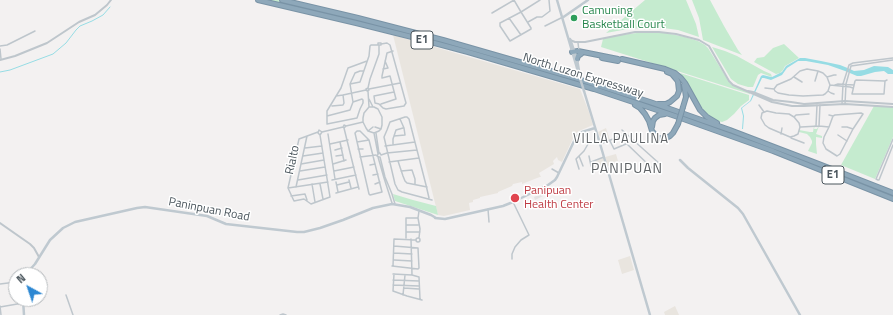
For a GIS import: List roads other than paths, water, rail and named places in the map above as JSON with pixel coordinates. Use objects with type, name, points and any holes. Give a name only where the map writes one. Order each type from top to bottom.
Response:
[{"type":"highway","name":"North Luzon Expressway","points":[[258,0],[356,22],[440,44],[574,83],[675,116],[812,166],[893,199]]},
{"type":"highway","name":"North Luzon Expressway","points":[[282,0],[443,40],[559,73],[650,102],[730,130],[893,193]]},
{"type":"highway","points":[[577,59],[578,56],[576,52],[620,60],[675,73],[683,81],[697,106],[703,113],[714,122],[730,130]]},
{"type":"highway","points":[[620,60],[675,74]]},
{"type":"highway","points":[[650,102],[666,104],[677,96],[679,91],[678,82],[672,75],[664,71]]},
{"type":"highway","points":[[626,100],[644,112],[652,131],[658,138],[662,139],[672,135],[678,124],[685,100],[686,90],[682,81],[670,71]]},
{"type":"highway","points":[[652,131],[652,123],[657,116],[665,114],[675,116]]},
{"type":"main road","points":[[557,0],[567,35],[576,52],[579,75],[608,168],[650,315]]},
{"type":"main road","points":[[562,18],[588,0]]},
{"type":"main road","points":[[577,59],[579,75]]},
{"type":"main road","name":"Paninpuan Road","points":[[33,267],[47,244],[60,230],[68,225],[75,222],[137,208],[145,207],[207,216],[226,224],[297,232],[320,228],[373,208],[388,205],[394,205],[418,211],[436,218],[445,219],[488,210],[513,202],[555,180],[573,141],[578,135],[595,128]]},
{"type":"main road","points":[[680,160],[738,208],[743,214],[799,314]]},
{"type":"street","points":[[0,49],[1,60],[47,43],[79,22],[95,15],[111,0]]},
{"type":"street","points":[[492,13],[514,0],[521,12],[528,22],[531,30],[510,41],[499,25],[500,23],[521,12],[540,0]]},
{"type":"street","points":[[528,22],[537,17],[542,17],[550,11],[549,0]]},
{"type":"street","points":[[509,18],[521,35]]},
{"type":"street","points":[[545,26],[562,18]]},
{"type":"street","points":[[0,46],[7,45],[35,31]]},
{"type":"street","points":[[570,40],[578,42],[592,41],[635,32],[668,32],[699,40],[709,46],[731,83],[737,88],[772,102],[792,106],[843,103],[893,105]]},
{"type":"street","points":[[369,107],[368,89],[379,54],[379,40]]},
{"type":"street","points":[[576,52],[578,42]]},
{"type":"street","points":[[350,84],[360,83],[370,46],[372,44],[390,44],[393,51],[405,105],[386,109],[376,103]]},
{"type":"street","points":[[379,104],[395,100],[389,76],[382,77],[388,52],[393,51]]},
{"type":"street","points":[[843,103],[844,85],[849,66],[853,63],[893,59]]},
{"type":"street","points":[[353,102],[363,100],[363,104],[357,118],[329,124],[327,123],[327,112],[341,88],[349,67],[367,61]]},
{"type":"street","points":[[383,69],[388,68],[385,61]]},
{"type":"street","points":[[765,88],[774,89],[778,93],[803,96],[823,95],[828,91],[830,85],[827,77],[823,73],[805,69],[800,71],[791,79],[777,85],[774,89]]},
{"type":"street","points":[[327,116],[350,110],[353,102],[350,84],[355,74],[363,71]]},
{"type":"street","points":[[815,81],[818,71]]},
{"type":"street","points":[[827,77],[836,75]]},
{"type":"street","points":[[794,77],[802,82]]},
{"type":"street","points":[[884,94],[852,94],[855,81],[858,79],[886,81],[884,94],[886,97]]},
{"type":"street","points":[[336,96],[400,83]]},
{"type":"street","points":[[830,85],[838,84],[854,87]]},
{"type":"street","points":[[828,91],[834,94]]},
{"type":"street","points":[[376,103],[374,96],[394,92]]},
{"type":"street","points":[[331,106],[344,104],[343,95]]},
{"type":"street","points":[[369,98],[372,106],[378,109],[383,121],[381,128],[375,133]]},
{"type":"street","points":[[375,133],[368,131],[363,122],[363,118],[364,113],[369,107],[376,103]]},
{"type":"street","points":[[817,126],[819,104]]},
{"type":"street","points":[[759,105],[764,112]]},
{"type":"street","points":[[764,112],[767,111],[789,114],[794,117],[799,123],[800,127],[798,134],[790,137]]},
{"type":"street","points":[[764,112],[761,114],[761,118],[765,125],[773,131],[804,143]]},
{"type":"street","points":[[829,115],[833,116],[863,113],[838,155],[828,151],[823,143],[833,116]]},
{"type":"street","points":[[794,117],[796,115],[809,114]]},
{"type":"street","points":[[428,198],[427,187],[409,119],[407,117],[389,122],[388,130],[384,137],[385,146],[398,190],[432,200]]},
{"type":"street","points":[[394,136],[404,135],[404,128],[400,119]]},
{"type":"street","points":[[307,200],[304,199],[294,201],[288,188],[299,139],[320,130],[322,132],[346,128],[346,126],[363,122]]},
{"type":"street","points":[[800,127],[817,126],[829,128]]},
{"type":"street","points":[[368,131],[374,127],[381,128]]},
{"type":"street","points":[[842,128],[847,127],[853,129]]},
{"type":"street","points":[[336,182],[337,192],[351,188],[358,188],[348,140],[343,128]]},
{"type":"street","points":[[393,144],[396,130],[404,128]]},
{"type":"street","points":[[781,134],[782,128]]},
{"type":"street","points":[[622,130],[661,165],[660,167],[655,171],[627,144]]},
{"type":"street","points":[[358,131],[360,131],[369,140],[382,192],[370,195],[357,142],[355,133],[358,131]]},
{"type":"street","points":[[292,196],[305,194],[307,200],[311,204],[330,197],[324,153],[320,134],[318,134],[318,132]]},
{"type":"street","points":[[579,169],[576,160],[588,144],[588,140],[584,132]]},
{"type":"street","points":[[375,133],[379,155],[394,205]]},
{"type":"street","points":[[328,134],[335,179]]},
{"type":"street","points":[[600,144],[626,134]]},
{"type":"street","points":[[838,135],[847,141]]},
{"type":"street","name":"Rialto","points":[[296,187],[307,136]]},
{"type":"street","points":[[330,144],[348,140]]},
{"type":"street","points":[[357,142],[369,140]]},
{"type":"street","points":[[893,140],[876,179],[879,180],[893,145]]},
{"type":"street","points":[[610,141],[614,149],[633,141]]},
{"type":"street","points":[[333,164],[345,160],[340,142]]},
{"type":"street","points":[[385,146],[415,142]]},
{"type":"street","points":[[305,148],[322,146]]},
{"type":"street","points":[[335,150],[342,148]]},
{"type":"street","points":[[358,149],[363,149]]},
{"type":"street","points":[[360,157],[417,150]]},
{"type":"street","points":[[303,156],[324,153]]},
{"type":"street","points":[[336,156],[343,155]]},
{"type":"street","points":[[579,156],[583,166]]},
{"type":"street","points":[[589,156],[594,170]]},
{"type":"street","points":[[590,162],[604,157]]},
{"type":"street","points":[[389,162],[419,158]]},
{"type":"street","points":[[301,164],[324,160]]},
{"type":"street","points":[[398,161],[407,183],[427,187]]},
{"type":"street","points":[[370,165],[375,164]]},
{"type":"street","points":[[300,171],[326,167]]},
{"type":"street","points":[[334,170],[354,167]]},
{"type":"street","points":[[552,169],[559,173]]},
{"type":"street","points":[[401,171],[412,170],[415,184]]},
{"type":"street","points":[[373,175],[378,174]]},
{"type":"street","points":[[298,180],[327,175]]},
{"type":"street","points":[[332,180],[356,175]]},
{"type":"street","points":[[336,185],[349,181],[351,188]]},
{"type":"street","points":[[288,188],[328,182]]},
{"type":"street","points":[[374,184],[380,182]]},
{"type":"street","points":[[320,183],[323,200]]},
{"type":"street","points":[[312,184],[316,202]]},
{"type":"street","points":[[512,259],[512,254],[515,247],[520,240],[529,235],[513,202]]},
{"type":"street","points":[[488,210],[489,222]]},
{"type":"street","points":[[394,246],[418,247],[419,268],[393,266],[394,238],[416,240],[417,242],[421,240],[419,238],[420,232],[418,211]]},
{"type":"street","points":[[406,239],[407,217],[418,218]]},
{"type":"street","points":[[0,223],[30,244],[39,257]]},
{"type":"street","points":[[406,225],[419,225]]},
{"type":"street","points":[[406,232],[420,232]]},
{"type":"street","points":[[411,240],[412,275]]},
{"type":"street","points":[[394,253],[412,254]]},
{"type":"street","points":[[394,260],[412,261]]},
{"type":"street","points":[[393,274],[412,275],[419,276],[421,300],[392,291],[393,274]]},
{"type":"street","points":[[403,295],[405,275]]},
{"type":"street","points":[[393,280],[419,281]]},
{"type":"street","points":[[393,285],[419,289]]},
{"type":"street","points":[[404,287],[419,286]]},
{"type":"street","points":[[66,295],[73,315]]},
{"type":"street","points":[[0,306],[1,315]]},
{"type":"street","points":[[794,315],[799,314]]},
{"type":"street","points":[[280,315],[286,315]]},
{"type":"water","points":[[800,58],[840,65],[854,71],[864,70],[874,66],[888,67],[893,70],[893,74],[888,74],[884,71],[857,76],[828,65],[798,61],[787,68],[782,75],[771,80],[762,78],[751,101],[742,108],[744,116],[742,129],[743,116],[741,108],[750,101],[761,76],[772,77],[782,72],[786,66]]},
{"type":"waterway","points":[[0,72],[10,70],[53,54],[66,43],[80,26],[103,15],[110,7]]},
{"type":"place","name":"Camuning Basketball Court","points":[[574,18]]},
{"type":"place","name":"Panipuan Health Center","points":[[515,198]]},
{"type":"district","name":"VILLA PAULINA","points":[[621,140]]},
{"type":"district","name":"PANIPUAN","points":[[627,170]]}]
